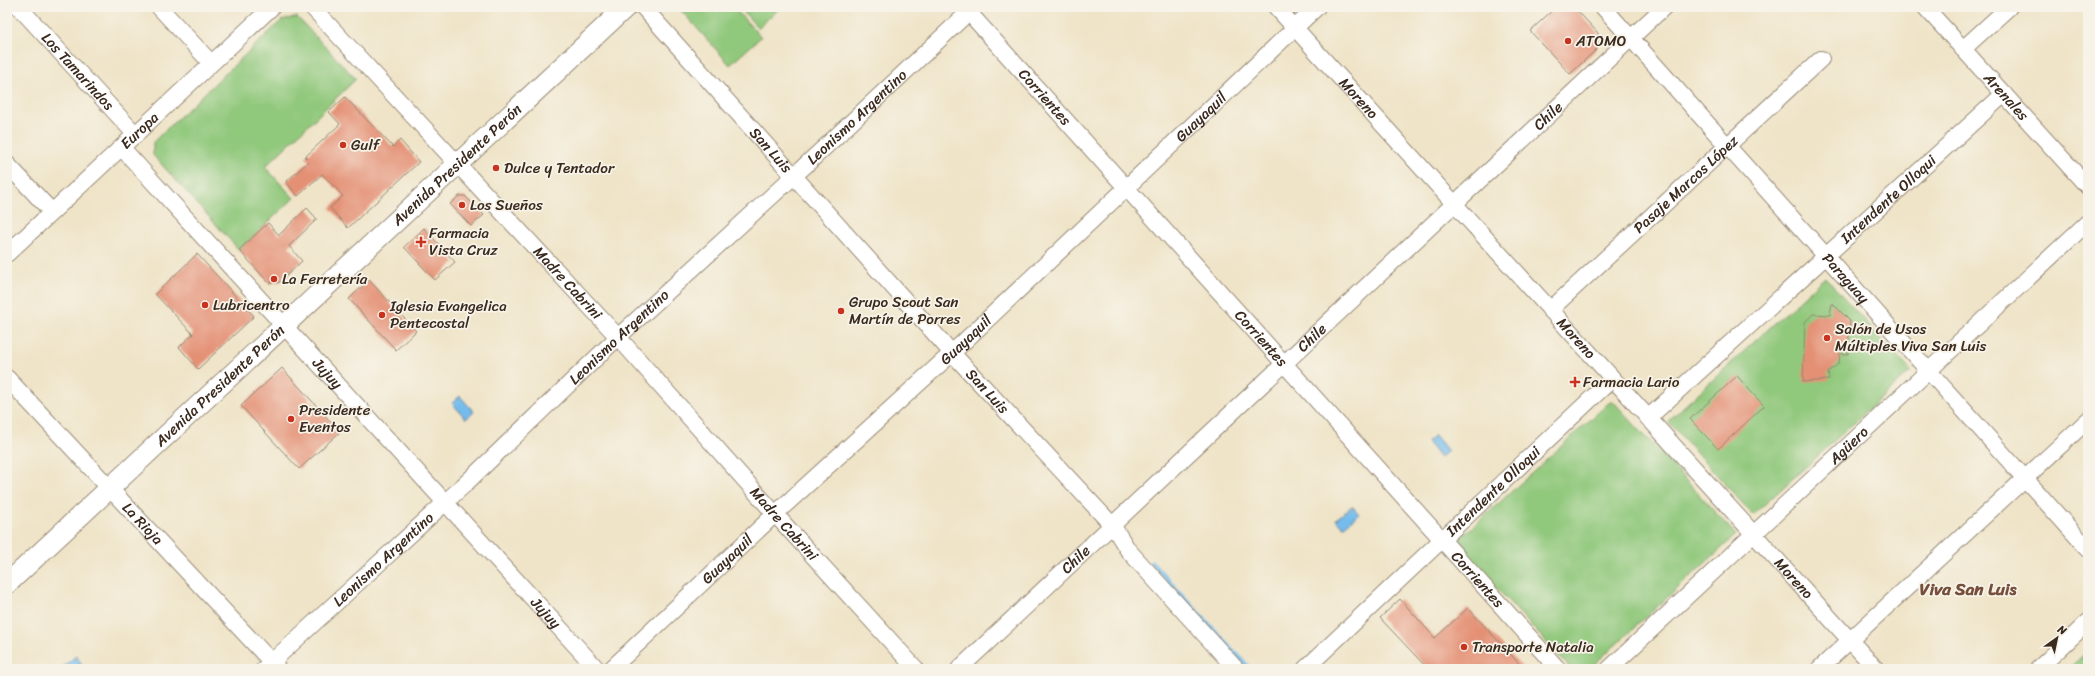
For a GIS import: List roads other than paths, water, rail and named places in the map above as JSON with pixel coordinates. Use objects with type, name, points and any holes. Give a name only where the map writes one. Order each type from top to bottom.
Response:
[{"type":"main road","name":"Avenida Presidente Perón","points":[[7,584],[626,7]]},
{"type":"street","name":"Los Tamarindos","points":[[19,7],[136,135]]},
{"type":"street","points":[[159,7],[211,63]]},
{"type":"street","name":"Europa","points":[[7,254],[272,7]]},
{"type":"street","name":"Madre Cabrini","points":[[312,7],[618,337],[774,514],[916,669]]},
{"type":"street","name":"San Luis","points":[[643,7],[952,353],[1113,526],[1128,550],[1236,669]]},
{"type":"street","name":"Moreno","points":[[1276,7],[1876,669]]},
{"type":"street","name":"Guayaquil","points":[[611,669],[774,514],[952,353],[1317,7]]},
{"type":"street","name":"Paraguay","points":[[1603,7],[2088,549]]},
{"type":"street","name":"Chile","points":[[959,669],[1664,7]]},
{"type":"street","name":"Arenales","points":[[1925,7],[2088,187]]},
{"type":"street","points":[[1963,49],[2009,7]]},
{"type":"street","name":"Leonismo Argentino","points":[[271,667],[618,337],[793,176],[969,9]]},
{"type":"street","name":"Corrientes","points":[[969,9],[1126,187],[1443,540],[1452,553],[1558,669]]},
{"type":"street","name":"Pasaje Marcos López","points":[[1550,310],[1821,59]]},
{"type":"street","name":"Intendente Olloqui","points":[[1648,418],[2004,94]]},
{"type":"street","name":"Jujuy","points":[[122,148],[597,669]]},
{"type":"street","points":[[7,164],[52,212]]},
{"type":"street","name":"Agüero","points":[[1609,669],[2088,222]]},
{"type":"street","name":"La Rioja","points":[[7,378],[271,667]]},
{"type":"street","name":"Intendente Olloqui","points":[[1305,669],[1612,379]]},
{"type":"street","points":[[1819,669],[2088,420]]},
{"type":"street","points":[[2038,669],[2088,622]]},
{"type":"water","points":[[460,396],[474,412],[466,419],[452,403]]},
{"type":"water","points":[[1435,435],[1448,451],[1440,458],[1427,442]]},
{"type":"water","points":[[1352,506],[1359,514],[1343,527],[1336,519]]},
{"type":"water","points":[[76,656],[82,664],[76,669],[60,669]]},
{"type":"waterway","points":[[1152,563],[1250,669]]},
{"type":"place","name":"ATOMO","points":[[1568,41]]},
{"type":"place","name":"Gulf","points":[[343,145]]},
{"type":"place","name":"Dulce y Tentador","points":[[496,168]]},
{"type":"place","name":"Los Sueños","points":[[462,205]]},
{"type":"place","name":"Farmacia Vista Cruz","points":[[421,242]]},
{"type":"place","name":"La Ferretería","points":[[274,279]]},
{"type":"place","name":"Lubricentro","points":[[205,305]]},
{"type":"place","name":"Grupo Scout San Martín de Porres","points":[[841,311]]},
{"type":"place","name":"Iglesia Evangelica Pentecostal","points":[[382,315]]},
{"type":"place","name":"Salón de Usos Múltiples Viva San Luis","points":[[1827,338]]},
{"type":"place","name":"Farmacia Lario","points":[[1575,382]]},
{"type":"place","name":"Presidente Eventos","points":[[291,419]]},
{"type":"place","name":"Transporte Natalia","points":[[1464,647]]},
{"type":"district","name":"Viva San Luis","points":[[1968,589]]}]
